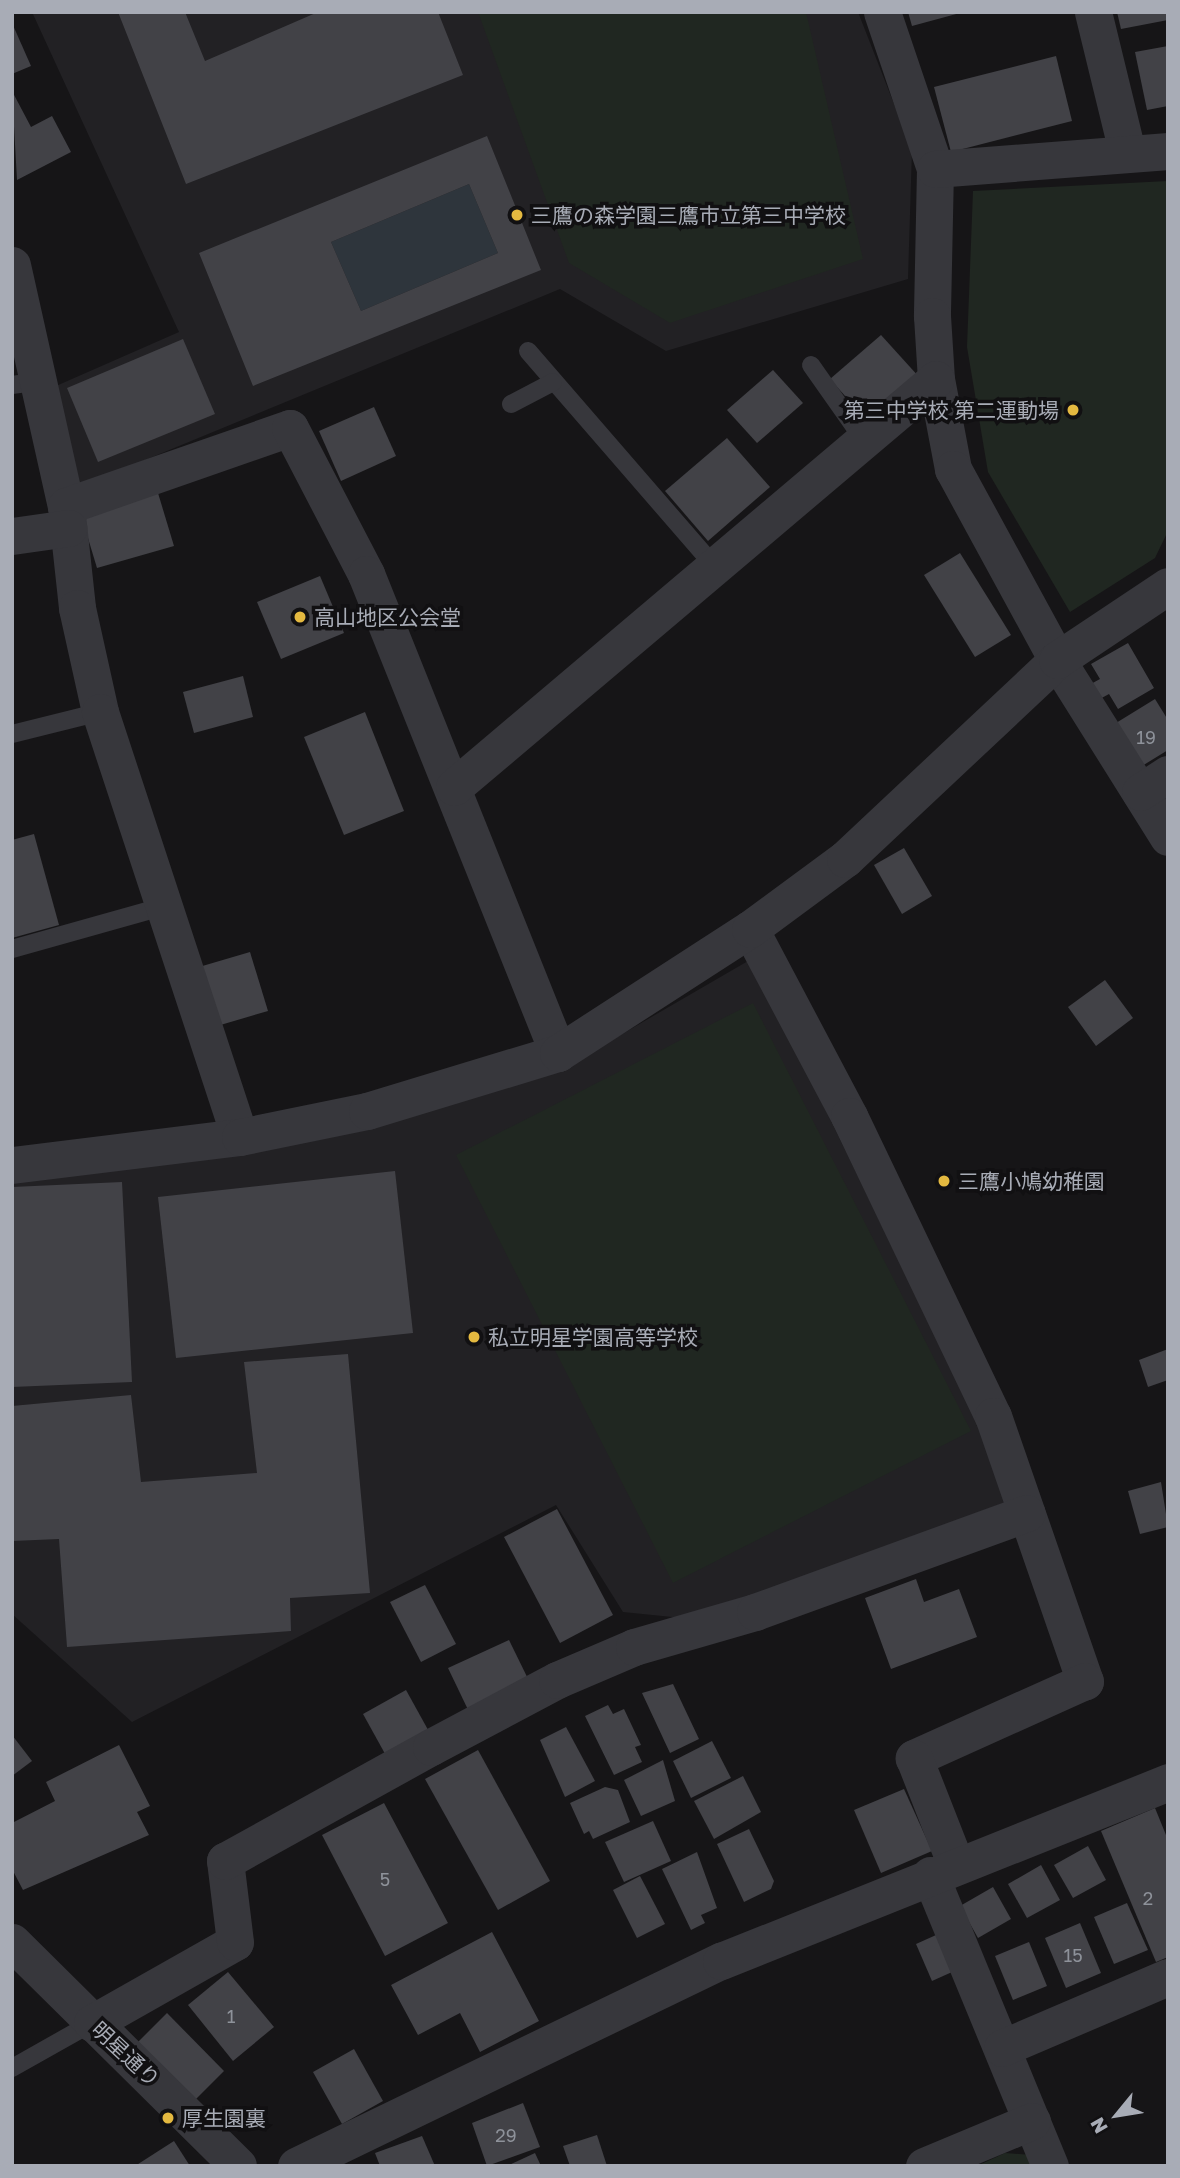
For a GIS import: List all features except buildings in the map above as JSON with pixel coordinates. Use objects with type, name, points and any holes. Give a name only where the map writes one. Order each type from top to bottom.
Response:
[{"type":"street","points":[[882,12],[935,169],[936,379],[953,469],[1057,660],[1154,783],[1168,837]]},
{"type":"street","points":[[1093,12],[1127,152]]},
{"type":"street","points":[[935,169],[1168,150]]},
{"type":"street","points":[[12,265],[27,383],[67,517],[78,608],[100,712],[240,1138]]},
{"type":"street","points":[[454,787],[716,568],[936,379]]},
{"type":"street","points":[[12,536],[67,517],[290,428],[366,574],[454,787],[558,1053]]},
{"type":"street","points":[[12,1165],[240,1138],[367,1111],[558,1053],[750,929],[845,859],[1057,660],[1168,586]]},
{"type":"street","points":[[750,929],[849,1116],[993,1416],[1085,1681],[914,1758],[943,1870],[1002,2048],[1050,2166]]},
{"type":"street","points":[[92,2023],[234,1942],[225,1861],[431,1747],[557,1681],[634,1647],[755,1612],[1027,1513]]},
{"type":"street","points":[[296,2166],[721,1961],[1168,1782]]},
{"type":"street","name":"明星通り","points":[[12,1942],[238,2166]]},
{"type":"street","points":[[1002,2048],[1168,1977]]},
{"type":"street","points":[[924,2166],[1032,2121]]},
{"type":"lane","points":[[528,351],[716,568]]},
{"type":"lane","points":[[811,365],[863,439]]},
{"type":"lane","points":[[511,404],[553,382]]},
{"type":"lane","points":[[12,734],[100,712]]},
{"type":"lane","points":[[12,948],[165,906]]},
{"type":"lane","points":[[12,2068],[92,2023]]},
{"type":"shaded area","name":"三鷹の森学園三鷹市立第三中学校","points":[[32,12],[858,12],[912,150],[908,279],[666,351],[560,289],[82,486],[76,481],[56,386],[179,332]]},
{"type":"shaded area","points":[[478,12],[806,12],[863,259],[670,323],[569,263]]},
{"type":"shaded area","name":"第三中学校 第二運動場","points":[[1168,181],[1168,531],[1155,558],[1070,612],[988,472],[967,347],[973,191]]},
{"type":"shaded area","points":[[469,184],[498,253],[361,311],[331,242]]},
{"type":"shaded area","name":"私立明星学園高等学校","points":[[748,961],[774,1003],[1014,1499],[692,1619],[623,1612],[556,1505],[132,1722],[12,1614],[12,1174],[567,1066]]},
{"type":"shaded area","points":[[753,1003],[971,1431],[673,1583],[456,1155]]},
{"type":"shaded area","points":[[1005,2153],[1032,2155],[1036,2166],[977,2166]]},
{"type":"place","name":"三鷹の森学園三鷹市立第三中学校","points":[[517,215]]},
{"type":"place","name":"第三中学校 第二運動場","points":[[1073,410]]},
{"type":"place","name":"高山地区公会堂","points":[[300,617]]},
{"type":"place","name":"三鷹小鳩幼稚園","points":[[944,1181]]},
{"type":"place","name":"私立明星学園高等学校","points":[[474,1337]]},
{"type":"place","name":"厚生園裏","points":[[168,2118]]}]
